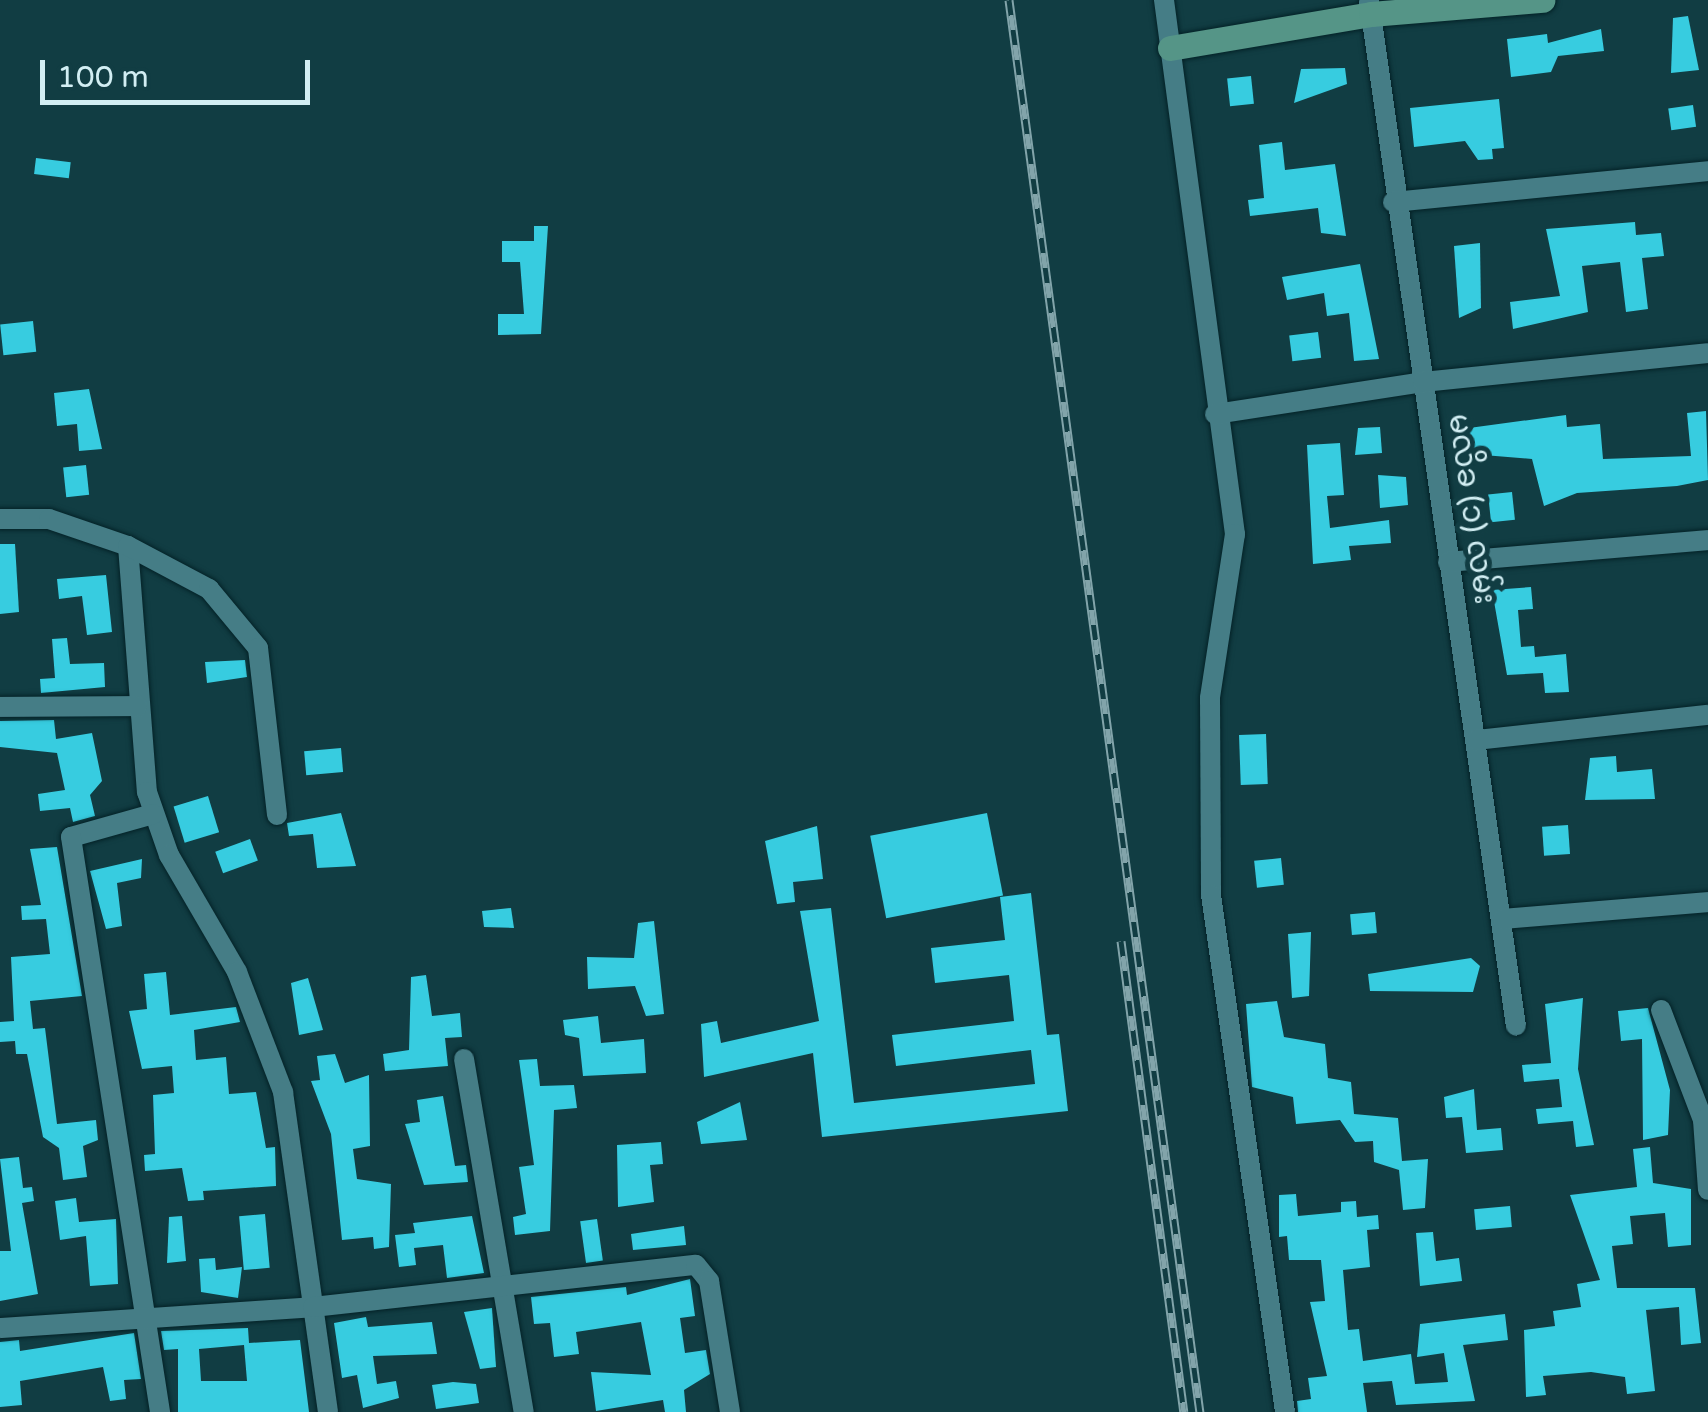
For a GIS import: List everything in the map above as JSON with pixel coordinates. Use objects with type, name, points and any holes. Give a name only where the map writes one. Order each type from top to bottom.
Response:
[{"type":"street","points":[[1164,0],[1215,414],[1235,534],[1210,698],[1211,895],[1285,1412]]},
{"type":"street","points":[[1170,48],[1370,7],[1542,0]]},
{"type":"street","name":"မလိခ (၁) လမ်း","points":[[1370,7],[1393,202],[1423,382],[1516,1026]]},
{"type":"street","points":[[1393,202],[1708,171]]},
{"type":"street","points":[[1215,414],[1423,382],[1708,354]]},
{"type":"street","points":[[0,519],[48,519],[128,546],[209,590],[258,648],[276,815]]},
{"type":"street","points":[[1448,562],[1708,540]]},
{"type":"street","points":[[128,546],[136,706],[153,814],[237,972],[283,1092],[328,1412]]},
{"type":"street","points":[[0,707],[136,706]]},
{"type":"street","points":[[1476,740],[1708,715]]},
{"type":"street","points":[[153,814],[70,837],[160,1412]]},
{"type":"street","points":[[1503,919],[1708,902]]},
{"type":"street","points":[[1660,1010],[1703,1120],[1708,1190]]},
{"type":"street","points":[[464,1059],[524,1412]]},
{"type":"street","points":[[0,1328],[313,1307],[696,1265],[709,1281],[730,1412]]},
{"type":"building","points":[[1688,16],[1699,70],[1671,73],[1673,18]]},
{"type":"building","points":[[1601,29],[1604,51],[1558,56],[1551,72],[1511,77],[1507,39],[1547,34],[1548,43]]},
{"type":"building","points":[[1345,68],[1347,84],[1294,103],[1301,69]]},
{"type":"building","points":[[1251,76],[1254,104],[1230,106],[1227,79]]},
{"type":"building","points":[[1499,99],[1504,148],[1492,149],[1493,159],[1478,160],[1465,141],[1414,147],[1410,108]]},
{"type":"building","points":[[1693,105],[1696,127],[1671,130],[1668,108]]},
{"type":"building","points":[[1282,142],[1285,170],[1335,164],[1346,236],[1321,233],[1318,208],[1250,216],[1248,200],[1264,198],[1259,145]]},
{"type":"building","points":[[36,158],[71,162],[69,178],[34,174]]},
{"type":"building","points":[[1635,222],[1636,235],[1661,233],[1664,256],[1642,258],[1648,309],[1626,312],[1620,262],[1582,266],[1588,312],[1513,329],[1510,302],[1560,296],[1546,229]]},
{"type":"building","points":[[534,226],[548,226],[541,334],[498,335],[498,314],[524,314],[520,262],[502,262],[502,241],[534,241]]},
{"type":"building","points":[[1480,243],[1481,308],[1459,318],[1454,246]]},
{"type":"building","points":[[1360,264],[1379,359],[1354,361],[1349,313],[1327,316],[1324,293],[1287,300],[1282,277]]},
{"type":"building","points":[[33,321],[36,352],[3,355],[0,324]]},
{"type":"building","points":[[1318,332],[1321,358],[1292,361],[1289,336]]},
{"type":"building","points":[[89,389],[102,449],[79,451],[77,424],[57,426],[54,393]]},
{"type":"building","points":[[1706,411],[1708,480],[1677,486],[1577,493],[1544,506],[1532,459],[1471,454],[1469,428],[1566,415],[1567,427],[1600,424],[1603,459],[1691,456],[1687,413]]},
{"type":"building","points":[[1380,427],[1382,453],[1355,455],[1358,428]]},
{"type":"building","points":[[1340,443],[1344,495],[1327,496],[1330,528],[1389,520],[1391,543],[1349,546],[1351,560],[1313,564],[1307,445]]},
{"type":"building","points":[[86,465],[89,495],[66,497],[63,467]]},
{"type":"building","points":[[1378,475],[1406,477],[1408,505],[1380,508]]},
{"type":"building","points":[[1512,492],[1515,520],[1491,522],[1488,495]]},
{"type":"building","points":[[0,544],[15,544],[19,612],[0,614]]},
{"type":"building","points":[[106,575],[112,632],[87,635],[82,596],[59,599],[57,579]]},
{"type":"building","points":[[1531,587],[1533,609],[1518,610],[1521,647],[1534,646],[1535,657],[1566,654],[1569,692],[1545,693],[1543,673],[1507,675],[1492,590]]},
{"type":"building","points":[[67,638],[70,664],[104,663],[105,687],[41,693],[40,679],[55,678],[52,639]]},
{"type":"building","points":[[245,660],[247,677],[207,683],[205,662]]},
{"type":"building","points":[[54,720],[56,739],[92,733],[102,781],[90,795],[95,816],[73,822],[70,808],[40,811],[38,794],[65,790],[57,753],[0,747],[0,721]]},
{"type":"building","points":[[1266,734],[1268,784],[1241,785],[1239,735]]},
{"type":"building","points":[[341,748],[343,772],[306,775],[304,751]]},
{"type":"building","points":[[1616,756],[1617,772],[1652,769],[1655,799],[1585,800],[1590,758]]},
{"type":"building","points":[[208,796],[219,832],[185,843],[174,807]]},
{"type":"building","points":[[341,813],[356,866],[317,868],[313,834],[289,836],[287,823]]},
{"type":"building","points":[[987,813],[1003,895],[886,918],[870,836]]},
{"type":"building","points":[[1568,825],[1570,854],[1544,856],[1542,827]]},
{"type":"building","points":[[817,826],[823,879],[793,882],[795,902],[777,904],[765,841]]},
{"type":"building","points":[[250,839],[258,861],[223,873],[215,852]]},
{"type":"building","points":[[57,847],[82,996],[30,1001],[33,1029],[45,1028],[57,1124],[96,1120],[98,1140],[83,1146],[87,1177],[63,1180],[59,1148],[43,1137],[27,1054],[16,1054],[15,1041],[0,1042],[0,1022],[14,1021],[11,957],[50,954],[46,919],[22,920],[21,906],[41,905],[30,849]]},
{"type":"building","points":[[1281,858],[1284,885],[1257,888],[1254,861]]},
{"type":"building","points":[[142,859],[141,878],[117,883],[122,926],[106,929],[90,871]]},
{"type":"building","points":[[1031,893],[1047,1035],[1059,1034],[1068,1111],[822,1137],[813,1053],[704,1077],[701,1024],[717,1021],[721,1043],[819,1021],[800,911],[831,908],[854,1103],[1035,1084],[1031,1050],[896,1066],[892,1035],[1014,1021],[1009,975],[935,983],[931,948],[1005,940],[1000,897]]},
{"type":"building","points":[[511,908],[514,928],[484,927],[482,911]]},
{"type":"building","points":[[1375,912],[1377,933],[1352,935],[1350,914]]},
{"type":"building","points":[[654,921],[664,1014],[646,1016],[635,986],[588,989],[587,957],[634,958],[638,923]]},
{"type":"building","points":[[1311,932],[1309,996],[1292,998],[1288,934]]},
{"type":"building","points":[[1471,958],[1480,966],[1473,992],[1370,991],[1368,974]]},
{"type":"building","points":[[166,972],[170,1015],[236,1007],[240,1022],[194,1030],[196,1060],[226,1057],[229,1094],[256,1092],[266,1148],[275,1147],[276,1186],[203,1191],[204,1200],[188,1201],[182,1168],[145,1171],[144,1155],[155,1154],[153,1095],[174,1093],[172,1066],[142,1069],[129,1011],[147,1009],[144,974]]},
{"type":"building","points":[[426,975],[432,1016],[460,1013],[462,1037],[445,1038],[448,1066],[385,1071],[383,1054],[409,1050],[411,977]]},
{"type":"building","points":[[308,978],[323,1030],[299,1035],[291,983]]},
{"type":"building","points":[[1583,998],[1578,1069],[1594,1145],[1576,1147],[1573,1121],[1538,1124],[1536,1109],[1562,1107],[1559,1079],[1524,1082],[1522,1065],[1551,1063],[1545,1004]]},
{"type":"building","points":[[1277,1001],[1284,1037],[1325,1044],[1328,1078],[1351,1082],[1354,1114],[1398,1118],[1402,1161],[1428,1159],[1425,1208],[1403,1210],[1399,1170],[1374,1162],[1373,1141],[1355,1142],[1340,1120],[1296,1124],[1293,1097],[1252,1087],[1246,1004]]},
{"type":"building","points":[[1648,1008],[1670,1090],[1668,1135],[1643,1140],[1642,1039],[1621,1041],[1618,1011]]},
{"type":"building","points":[[598,1016],[601,1043],[644,1039],[646,1073],[583,1076],[579,1038],[565,1035],[563,1020]]},
{"type":"building","points":[[335,1054],[345,1083],[369,1075],[370,1146],[353,1149],[357,1179],[391,1184],[389,1247],[374,1249],[373,1237],[342,1240],[331,1134],[311,1081],[320,1080],[317,1056]]},
{"type":"building","points":[[537,1059],[540,1086],[574,1085],[577,1108],[554,1110],[550,1231],[515,1235],[513,1217],[526,1214],[519,1167],[534,1165],[519,1060]]},
{"type":"building","points":[[1474,1089],[1477,1130],[1501,1128],[1503,1150],[1466,1153],[1462,1117],[1446,1118],[1444,1097]]},
{"type":"building","points":[[443,1096],[455,1166],[466,1165],[468,1182],[424,1185],[405,1124],[420,1122],[417,1100]]},
{"type":"building","points":[[740,1102],[747,1140],[701,1144],[697,1122]]},
{"type":"building","points":[[661,1142],[663,1164],[650,1165],[654,1202],[618,1207],[617,1145]]},
{"type":"building","points":[[1650,1147],[1653,1183],[1691,1189],[1691,1245],[1668,1247],[1665,1213],[1630,1216],[1633,1244],[1612,1246],[1617,1288],[1695,1288],[1701,1343],[1681,1345],[1679,1307],[1646,1310],[1655,1391],[1627,1394],[1625,1377],[1591,1372],[1543,1376],[1546,1395],[1526,1397],[1524,1330],[1555,1326],[1553,1311],[1581,1307],[1577,1284],[1600,1280],[1570,1195],[1637,1187],[1633,1149]]},
{"type":"building","points":[[19,1157],[23,1188],[32,1187],[34,1201],[22,1203],[38,1294],[0,1301],[0,1251],[11,1251],[0,1159]]},
{"type":"building","points":[[1296,1194],[1298,1216],[1341,1212],[1341,1202],[1356,1201],[1357,1217],[1378,1215],[1379,1229],[1367,1230],[1370,1267],[1343,1270],[1348,1330],[1359,1329],[1363,1361],[1411,1354],[1415,1384],[1448,1382],[1444,1353],[1417,1357],[1420,1324],[1505,1314],[1508,1340],[1463,1345],[1475,1401],[1396,1405],[1392,1381],[1363,1383],[1367,1412],[1298,1412],[1297,1401],[1311,1399],[1308,1378],[1327,1376],[1310,1302],[1325,1301],[1321,1260],[1289,1260],[1287,1236],[1279,1237],[1279,1195]]},
{"type":"building","points":[[76,1198],[79,1222],[116,1219],[118,1284],[90,1286],[86,1236],[60,1240],[55,1201]]},
{"type":"building","points":[[1510,1206],[1512,1227],[1476,1230],[1474,1209]]},
{"type":"building","points":[[265,1214],[270,1268],[244,1270],[239,1216]]},
{"type":"building","points":[[182,1216],[186,1261],[167,1263],[169,1217]]},
{"type":"building","points":[[472,1216],[484,1273],[447,1278],[443,1245],[414,1248],[416,1265],[399,1267],[395,1235],[415,1233],[413,1223]]},
{"type":"building","points":[[597,1219],[603,1261],[586,1263],[580,1221]]},
{"type":"building","points":[[684,1226],[686,1245],[633,1250],[631,1234]]},
{"type":"building","points":[[1433,1232],[1436,1261],[1459,1258],[1462,1281],[1420,1286],[1416,1233]]},
{"type":"building","points":[[215,1258],[216,1270],[242,1267],[238,1298],[201,1292],[199,1259]]},
{"type":"building","points":[[690,1279],[695,1316],[680,1318],[685,1353],[706,1350],[710,1374],[684,1390],[686,1412],[665,1412],[663,1400],[596,1411],[591,1372],[651,1375],[641,1322],[576,1332],[579,1354],[554,1357],[550,1323],[534,1324],[531,1297],[626,1287],[627,1295]]},
{"type":"building","points":[[492,1308],[496,1367],[480,1369],[464,1312]]},
{"type":"building","points":[[366,1317],[368,1327],[432,1322],[437,1354],[373,1356],[377,1384],[396,1381],[399,1398],[363,1408],[357,1375],[342,1378],[334,1323]]},
{"type":"building","points":[[248,1328],[249,1343],[300,1340],[309,1412],[178,1412],[178,1349],[164,1350],[161,1331]],"holes":[[[244,1345],[247,1381],[201,1381],[199,1349]]]},
{"type":"building","points":[[134,1333],[141,1379],[124,1380],[126,1399],[110,1401],[103,1367],[20,1381],[22,1405],[0,1407],[0,1342],[19,1340],[20,1351]]},
{"type":"building","points":[[476,1384],[479,1403],[436,1409],[432,1385]]},
{"type":"railway","points":[[1009,0],[1200,1412]]},
{"type":"railway","points":[[1121,941],[1184,1412]]}]
